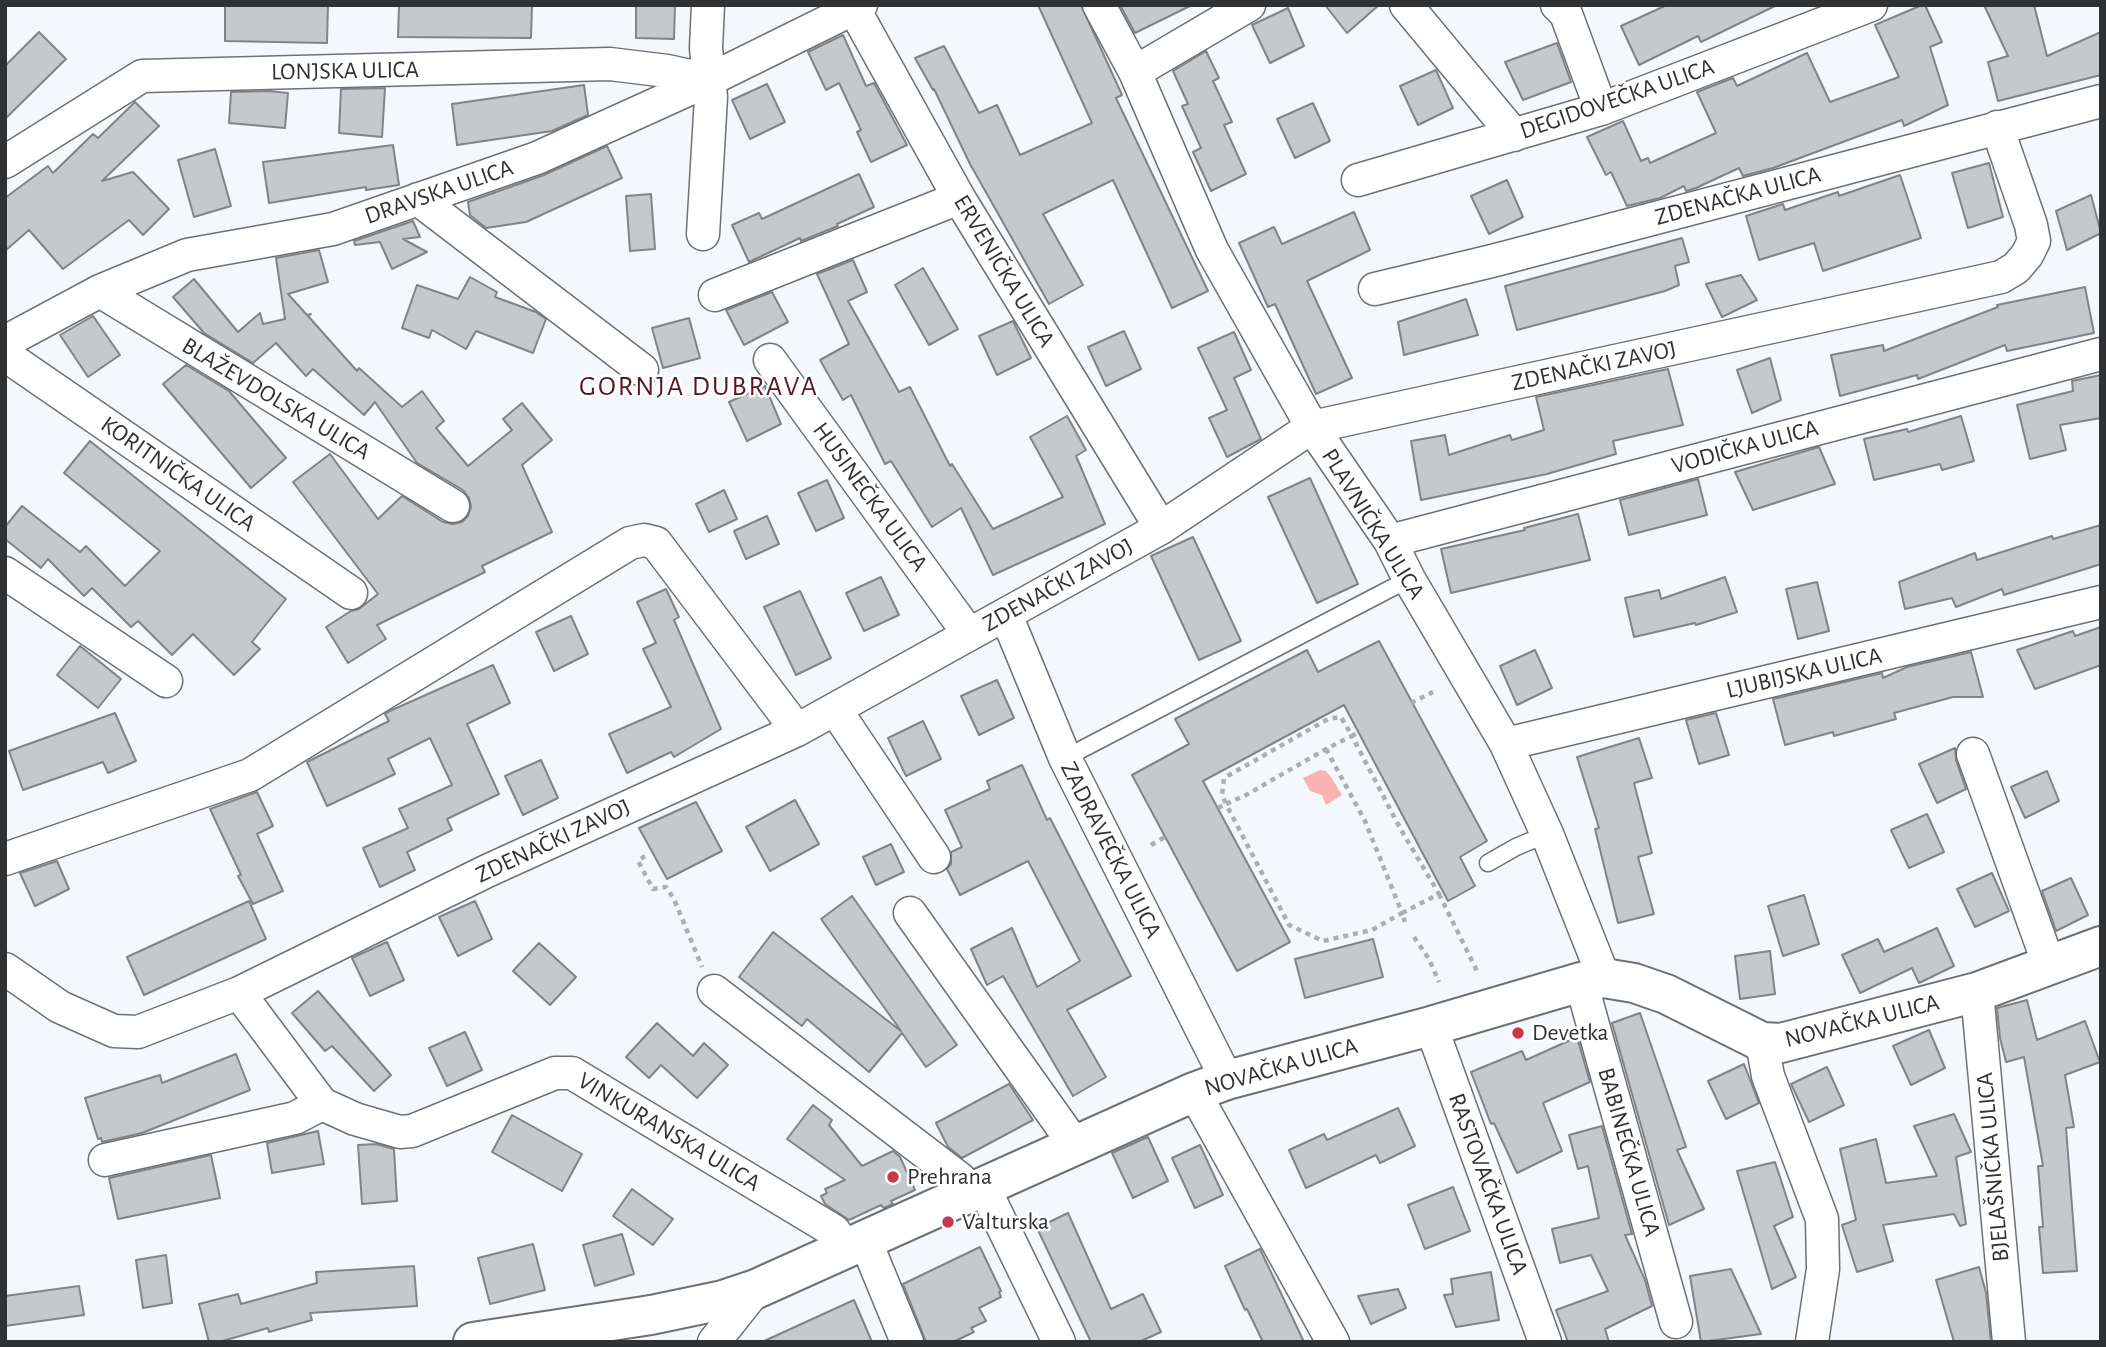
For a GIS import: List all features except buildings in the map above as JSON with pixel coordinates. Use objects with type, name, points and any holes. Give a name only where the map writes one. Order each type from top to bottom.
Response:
[{"type":"street","points":[[703,234],[711,97],[706,48],[708,5]]},
{"type":"street","name":"PLAVNIČKA ULICA","points":[[1099,5],[1135,72],[1212,250],[1312,427],[1390,541],[1409,579],[1506,744],[1547,834],[1593,980]]},
{"type":"street","points":[[1135,72],[1249,5]]},
{"type":"street","points":[[1406,5],[1514,135]]},
{"type":"street","points":[[1557,5],[1566,14],[1601,109]]},
{"type":"street","name":"DEGIDOVEČKA ULICA","points":[[1358,180],[1601,109],[1871,5]]},
{"type":"street","name":"DRAVSKA ULICA","points":[[5,342],[100,291],[187,255],[333,229],[537,158],[709,80],[858,7]]},
{"type":"street","name":"ERVENIČKA ULICA","points":[[858,7],[959,198],[1161,528]]},
{"type":"street","name":"LONJSKA ULICA","points":[[5,162],[142,76],[610,64],[667,71],[709,80]]},
{"type":"street","name":"ZDENAČKA ULICA","points":[[1376,289],[2101,101]]},
{"type":"street","name":"ZDENAČKI ZAVOJ","points":[[5,969],[60,1007],[114,1031],[138,1032],[239,993],[500,865],[797,730],[1161,528],[1312,427],[2001,277],[2016,268],[2034,241],[1997,127]]},
{"type":"street","points":[[715,295],[959,198]]},
{"type":"street","points":[[418,199],[642,370]]},
{"type":"street","name":"BLAŽEVDOLSKA ULICA","points":[[100,291],[453,506]]},
{"type":"street","name":"VODIČKA ULICA","points":[[1390,541],[2101,354]]},
{"type":"street","name":"KORITNIČKA ULICA","points":[[5,355],[351,593]]},
{"type":"street","name":"HUSINEČKA ULICA","points":[[770,360],[970,634]]},
{"type":"street","points":[[5,859],[250,775],[631,542],[644,540],[656,543],[797,730]]},
{"type":"street","points":[[5,573],[166,681]]},
{"type":"street","name":"LJUBIJSKA ULICA","points":[[1506,744],[2101,602]]},
{"type":"street","name":"ZADRAVEČKA ULICA","points":[[1006,615],[1065,758],[1210,1086],[1333,1342]]},
{"type":"street","points":[[835,709],[934,857]]},
{"type":"street","points":[[1973,754],[2049,965]]},
{"type":"street","points":[[910,913],[1075,1145]]},
{"type":"street","name":"NOVAČKA ULICA","points":[[473,1342],[692,1308],[756,1289],[1210,1086],[1593,980],[1634,983],[1666,994],[1762,1042],[1781,1043],[1977,992],[2101,946]]},
{"type":"street","name":"BABINEČKA ULICA","points":[[1593,980],[1676,1322]]},
{"type":"street","points":[[714,991],[976,1189],[1059,1342]]},
{"type":"street","name":"BJELAŠNIČKA ULICA","points":[[1977,992],[2009,1342]]},
{"type":"street","name":"VINKURANSKA ULICA","points":[[239,993],[322,1104],[355,1119],[400,1132],[412,1131],[555,1073],[572,1073],[855,1244]]},
{"type":"street","name":"RASTOVAČKA ULICA","points":[[1431,1027],[1545,1342]]},
{"type":"street","points":[[1762,1042],[1768,1076],[1822,1219],[1823,1269],[1812,1342]]},
{"type":"street","points":[[105,1160],[295,1118],[322,1104]]},
{"type":"street","points":[[855,1244],[907,1342]]},
{"type":"street","points":[[715,1342],[756,1289]]},
{"type":"lane","points":[[1065,758],[1409,579]]},
{"type":"lane","points":[[1488,863],[1547,834]]},
{"type":"path","points":[[1411,703],[1433,692]]},
{"type":"path","points":[[1439,894],[1372,930],[1323,941],[1289,925],[1222,795],[1224,778],[1328,719],[1341,718],[1439,894],[1477,971]]},
{"type":"path","points":[[1218,808],[1359,732]]},
{"type":"path","points":[[1326,749],[1365,821],[1405,922]]},
{"type":"path","points":[[1151,845],[1164,837]]},
{"type":"path","points":[[645,856],[638,861],[653,890],[666,887],[674,899],[705,972],[707,989],[714,991]]},
{"type":"path","points":[[1414,937],[1429,959],[1439,982]]},
{"type":"shaded area","points":[[1320,770],[1326,771],[1342,795],[1326,805],[1322,795],[1310,791],[1303,778]]},
{"type":"place","name":"Devetka","points":[[1518,1033]]},
{"type":"place","name":"Prehrana","points":[[893,1177]]},
{"type":"place","name":"Valturska","points":[[948,1222]]},
{"type":"district","name":"GORNJA DUBRAVA","points":[[699,387]]}]
